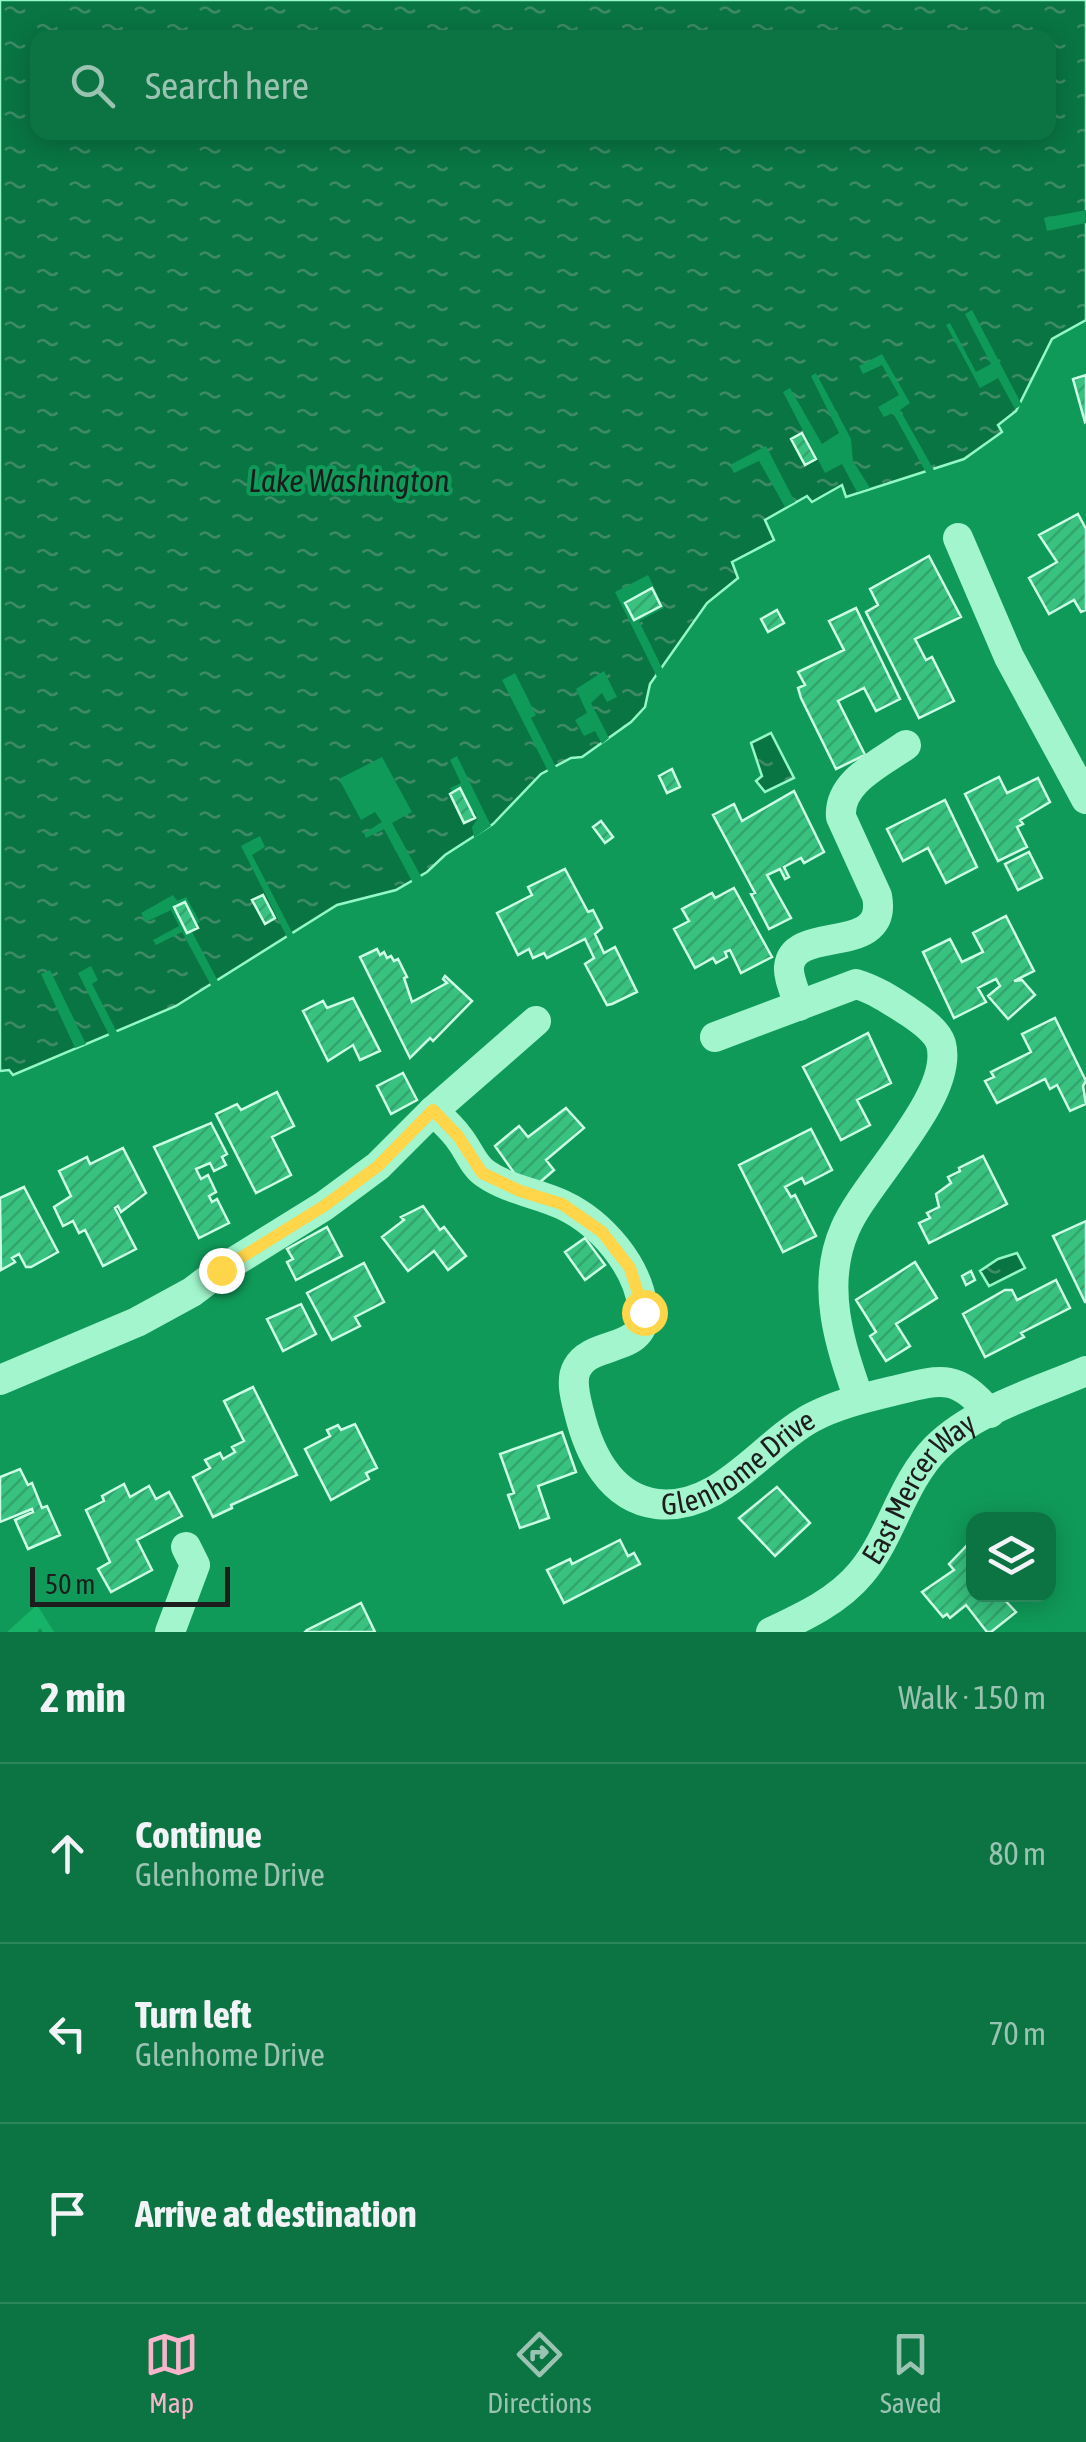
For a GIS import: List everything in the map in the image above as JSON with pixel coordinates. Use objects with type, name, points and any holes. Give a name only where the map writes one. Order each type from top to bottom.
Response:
[{"type":"street","points":[[958,538],[1009,657],[1086,799]]},
{"type":"street","points":[[799,1006],[788,964],[794,955],[818,941],[860,932],[876,919],[880,910],[878,896],[841,817],[840,806],[854,784],[906,745]]},
{"type":"street","points":[[716,1036],[856,984],[875,990],[924,1022],[940,1041],[942,1072],[921,1112],[844,1230],[831,1289],[841,1349],[859,1399]]},
{"type":"street","points":[[0,1380],[137,1322],[192,1292],[324,1206],[378,1166],[433,1110],[536,1021]]},
{"type":"street","name":"Glenhome Drive","points":[[433,1110],[458,1136],[482,1173],[520,1191],[562,1204],[602,1232],[630,1268],[644,1312],[642,1327],[633,1339],[587,1356],[576,1370],[574,1392],[597,1465],[636,1499],[657,1504],[688,1503],[718,1490],[812,1417],[859,1399],[919,1384],[956,1382],[970,1390],[990,1412]]},
{"type":"street","name":"East Mercer Way","points":[[771,1632],[818,1609],[862,1572],[923,1463],[939,1445],[990,1412],[1086,1371]]},
{"type":"street","points":[[170,1632],[195,1565],[186,1548]]},
{"type":"green space","points":[[37,1605],[54,1632],[7,1632]]},
{"type":"water","name":"Lake Washington","points":[[0,0],[1086,0],[1086,320],[1052,339],[1016,411],[998,425],[1002,432],[964,459],[846,497],[842,485],[812,502],[807,496],[765,520],[774,540],[732,562],[738,578],[707,603],[650,684],[645,707],[631,722],[582,757],[571,758],[541,774],[493,824],[445,855],[427,872],[396,890],[337,905],[176,1006],[13,1075],[9,1070],[0,1071]]},
{"type":"water","points":[[771,733],[794,778],[765,792],[756,781],[762,776],[751,743]]},
{"type":"water","points":[[1017,1253],[1025,1268],[989,1286],[980,1271]]},
{"type":"pier","points":[[1086,210],[1086,223],[1047,231],[1044,218]]},
{"type":"pier","points":[[972,310],[1022,405],[1015,409],[998,378],[980,388],[946,325],[950,323],[976,372],[991,364],[965,314]]},
{"type":"pier","points":[[882,354],[910,403],[900,410],[935,472],[928,476],[893,413],[884,417],[878,407],[899,395],[882,365],[863,374],[859,366]]},
{"type":"pier","points":[[816,373],[851,439],[853,461],[870,488],[857,492],[842,464],[825,473],[783,392],[790,388],[822,444],[839,433],[811,376]]},
{"type":"pier","points":[[766,446],[795,502],[785,507],[759,461],[734,473],[730,465]]},
{"type":"pier","points":[[648,575],[664,608],[639,621],[664,672],[658,679],[615,592]]},
{"type":"pier","points":[[604,671],[617,697],[607,702],[602,693],[591,703],[609,738],[602,744],[595,731],[584,736],[575,720],[587,713],[576,689]]},
{"type":"pier","points":[[515,673],[536,715],[531,718],[558,771],[550,775],[502,680]]},
{"type":"pier","points":[[457,756],[491,826],[474,838],[472,827],[478,818],[474,811],[464,815],[450,788],[461,783],[450,760]]},
{"type":"pier","points":[[382,757],[412,812],[392,823],[423,880],[414,885],[384,829],[366,838],[364,833],[382,822],[375,812],[361,820],[339,779]]},
{"type":"pier","points":[[260,836],[265,847],[252,855],[294,936],[288,939],[241,846]]},
{"type":"pier","points":[[173,895],[177,901],[186,897],[200,922],[190,928],[220,985],[213,989],[182,932],[156,945],[153,940],[179,926],[171,910],[146,922],[141,913]]},
{"type":"pier","points":[[91,966],[98,980],[92,984],[118,1034],[110,1037],[78,973]]},
{"type":"pier","points":[[50,970],[86,1044],[75,1048],[41,974]]},
{"type":"building","points":[[1086,375],[1086,421],[1085,422],[1073,379]]},
{"type":"building","points":[[802,433],[816,459],[805,465],[791,439]]},
{"type":"building","points":[[1078,514],[1086,529],[1086,610],[1081,612],[1074,600],[1049,614],[1029,578],[1057,562],[1039,535]]},
{"type":"building","points":[[929,556],[961,617],[915,639],[926,660],[932,657],[954,701],[919,718],[866,612],[878,605],[870,589]]},
{"type":"building","points":[[652,588],[661,606],[634,620],[625,603]]},
{"type":"building","points":[[856,608],[900,699],[876,711],[864,688],[838,701],[865,755],[836,769],[801,698],[798,688],[805,685],[798,672],[844,650],[829,621]]},
{"type":"building","points":[[777,610],[784,623],[768,632],[761,619]]},
{"type":"building","points":[[672,769],[680,787],[667,793],[659,776]]},
{"type":"building","points":[[999,777],[1007,793],[1038,778],[1050,802],[1020,820],[1023,824],[1017,827],[1027,847],[998,861],[965,794]]},
{"type":"building","points":[[460,788],[475,818],[464,823],[450,794]]},
{"type":"building","points":[[794,791],[824,852],[804,863],[801,858],[784,867],[789,877],[785,879],[780,869],[767,875],[791,918],[769,929],[751,894],[755,893],[713,815],[734,804],[742,821]]},
{"type":"building","points":[[945,800],[977,867],[946,883],[928,848],[903,861],[887,829]]},
{"type":"building","points":[[601,821],[613,837],[605,843],[593,827]]},
{"type":"building","points":[[1029,852],[1042,878],[1018,890],[1005,864]]},
{"type":"building","points":[[565,869],[588,912],[593,910],[602,928],[595,934],[604,953],[615,947],[637,992],[612,1004],[607,1005],[585,964],[594,958],[585,939],[547,958],[544,953],[533,958],[529,949],[518,955],[497,913],[532,895],[528,887]]},
{"type":"building","points":[[734,888],[772,957],[741,973],[730,950],[725,952],[727,957],[716,963],[713,958],[695,968],[674,929],[689,921],[682,909],[712,893],[715,898]]},
{"type":"building","points":[[263,895],[275,918],[265,924],[252,900]]},
{"type":"building","points":[[185,902],[198,928],[187,933],[174,907]]},
{"type":"building","points":[[1006,916],[1034,971],[1014,981],[1022,980],[1035,995],[1008,1019],[988,996],[1000,986],[996,979],[978,988],[986,1002],[954,1018],[923,952],[950,939],[962,962],[983,952],[973,933]]},
{"type":"building","points":[[377,949],[380,955],[384,952],[387,958],[398,959],[412,1002],[447,983],[445,976],[472,1001],[433,1041],[430,1038],[410,1058],[360,957]]},
{"type":"building","points":[[353,998],[380,1051],[360,1060],[353,1045],[328,1061],[303,1011],[323,1001],[327,1008]]},
{"type":"building","points":[[1055,1018],[1086,1081],[1086,1104],[1070,1111],[1057,1085],[1050,1089],[1045,1079],[997,1103],[985,1081],[994,1077],[991,1072],[1031,1052],[1022,1034]]},
{"type":"building","points":[[868,1033],[891,1083],[857,1100],[870,1125],[841,1140],[803,1067]]},
{"type":"building","points":[[403,1073],[417,1100],[391,1114],[377,1086]]},
{"type":"building","points":[[277,1092],[294,1126],[272,1137],[291,1175],[256,1193],[216,1114],[237,1104],[241,1110]]},
{"type":"building","points":[[566,1108],[584,1128],[546,1160],[554,1170],[532,1189],[517,1177],[495,1146],[519,1126],[528,1137]]},
{"type":"building","points":[[211,1123],[227,1154],[222,1157],[226,1165],[214,1171],[210,1163],[196,1169],[201,1179],[208,1175],[216,1192],[209,1196],[212,1202],[217,1199],[229,1223],[199,1238],[154,1147]]},
{"type":"building","points":[[811,1129],[832,1170],[805,1184],[802,1178],[785,1187],[791,1197],[795,1195],[816,1236],[783,1252],[739,1165]]},
{"type":"building","points":[[123,1148],[146,1193],[121,1212],[118,1206],[115,1208],[136,1249],[103,1266],[85,1230],[79,1233],[73,1221],[63,1226],[54,1207],[71,1196],[59,1171],[87,1157],[90,1164]]},
{"type":"building","points":[[983,1156],[1007,1204],[929,1243],[919,1223],[939,1207],[936,1194],[951,1183],[948,1177],[959,1168]]},
{"type":"building","points":[[24,1187],[58,1252],[31,1267],[26,1267],[19,1254],[12,1258],[15,1262],[1,1270],[0,1198]]},
{"type":"building","points":[[423,1206],[466,1256],[448,1270],[434,1251],[408,1271],[382,1237],[404,1220],[401,1217]]},
{"type":"building","points":[[1086,1221],[1086,1302],[1085,1302],[1053,1236]]},
{"type":"building","points":[[327,1227],[342,1256],[296,1280],[287,1262],[293,1259],[287,1249]]},
{"type":"building","points":[[585,1238],[605,1265],[585,1280],[565,1252]]},
{"type":"building","points":[[915,1262],[937,1298],[896,1324],[910,1346],[886,1361],[870,1336],[876,1332],[856,1300]]},
{"type":"building","points":[[364,1263],[384,1302],[355,1317],[360,1326],[332,1340],[307,1293]]},
{"type":"building","points":[[971,1271],[975,1280],[966,1285],[962,1276]]},
{"type":"building","points":[[1056,1280],[1070,1308],[985,1357],[963,1314],[1005,1290],[1012,1290],[1017,1300]]},
{"type":"building","points":[[301,1304],[316,1334],[283,1351],[267,1319]]},
{"type":"building","points":[[253,1387],[297,1475],[213,1517],[193,1477],[210,1468],[205,1460],[220,1453],[223,1459],[235,1452],[232,1447],[244,1441],[224,1401]]},
{"type":"building","points":[[355,1424],[377,1468],[366,1473],[369,1479],[331,1500],[305,1449],[330,1436],[327,1430]]},
{"type":"building","points":[[562,1432],[576,1472],[538,1486],[549,1518],[520,1528],[508,1495],[514,1493],[500,1454]]},
{"type":"building","points":[[20,1469],[28,1485],[32,1483],[42,1508],[47,1506],[60,1535],[28,1549],[15,1520],[33,1512],[32,1509],[0,1522],[0,1477]]},
{"type":"building","points":[[124,1484],[130,1497],[149,1486],[156,1499],[169,1492],[182,1516],[137,1540],[152,1570],[111,1592],[98,1569],[110,1562],[86,1510]]},
{"type":"building","points":[[777,1487],[810,1523],[775,1556],[739,1518]]},
{"type":"building","points":[[620,1540],[628,1556],[634,1553],[640,1564],[564,1603],[547,1570],[570,1559],[572,1564]]},
{"type":"building","points":[[966,1546],[966,1602],[1007,1602],[1016,1612],[991,1632],[966,1605],[950,1618],[947,1614],[943,1617],[922,1592],[954,1570],[949,1564]]},
{"type":"building","points":[[361,1603],[375,1632],[305,1632],[307,1630]]},
{"type":"route","points":[[221,1270],[324,1206],[378,1166],[433,1110],[458,1136],[482,1173],[520,1191],[562,1204],[602,1232],[630,1268],[644,1312]]}]
